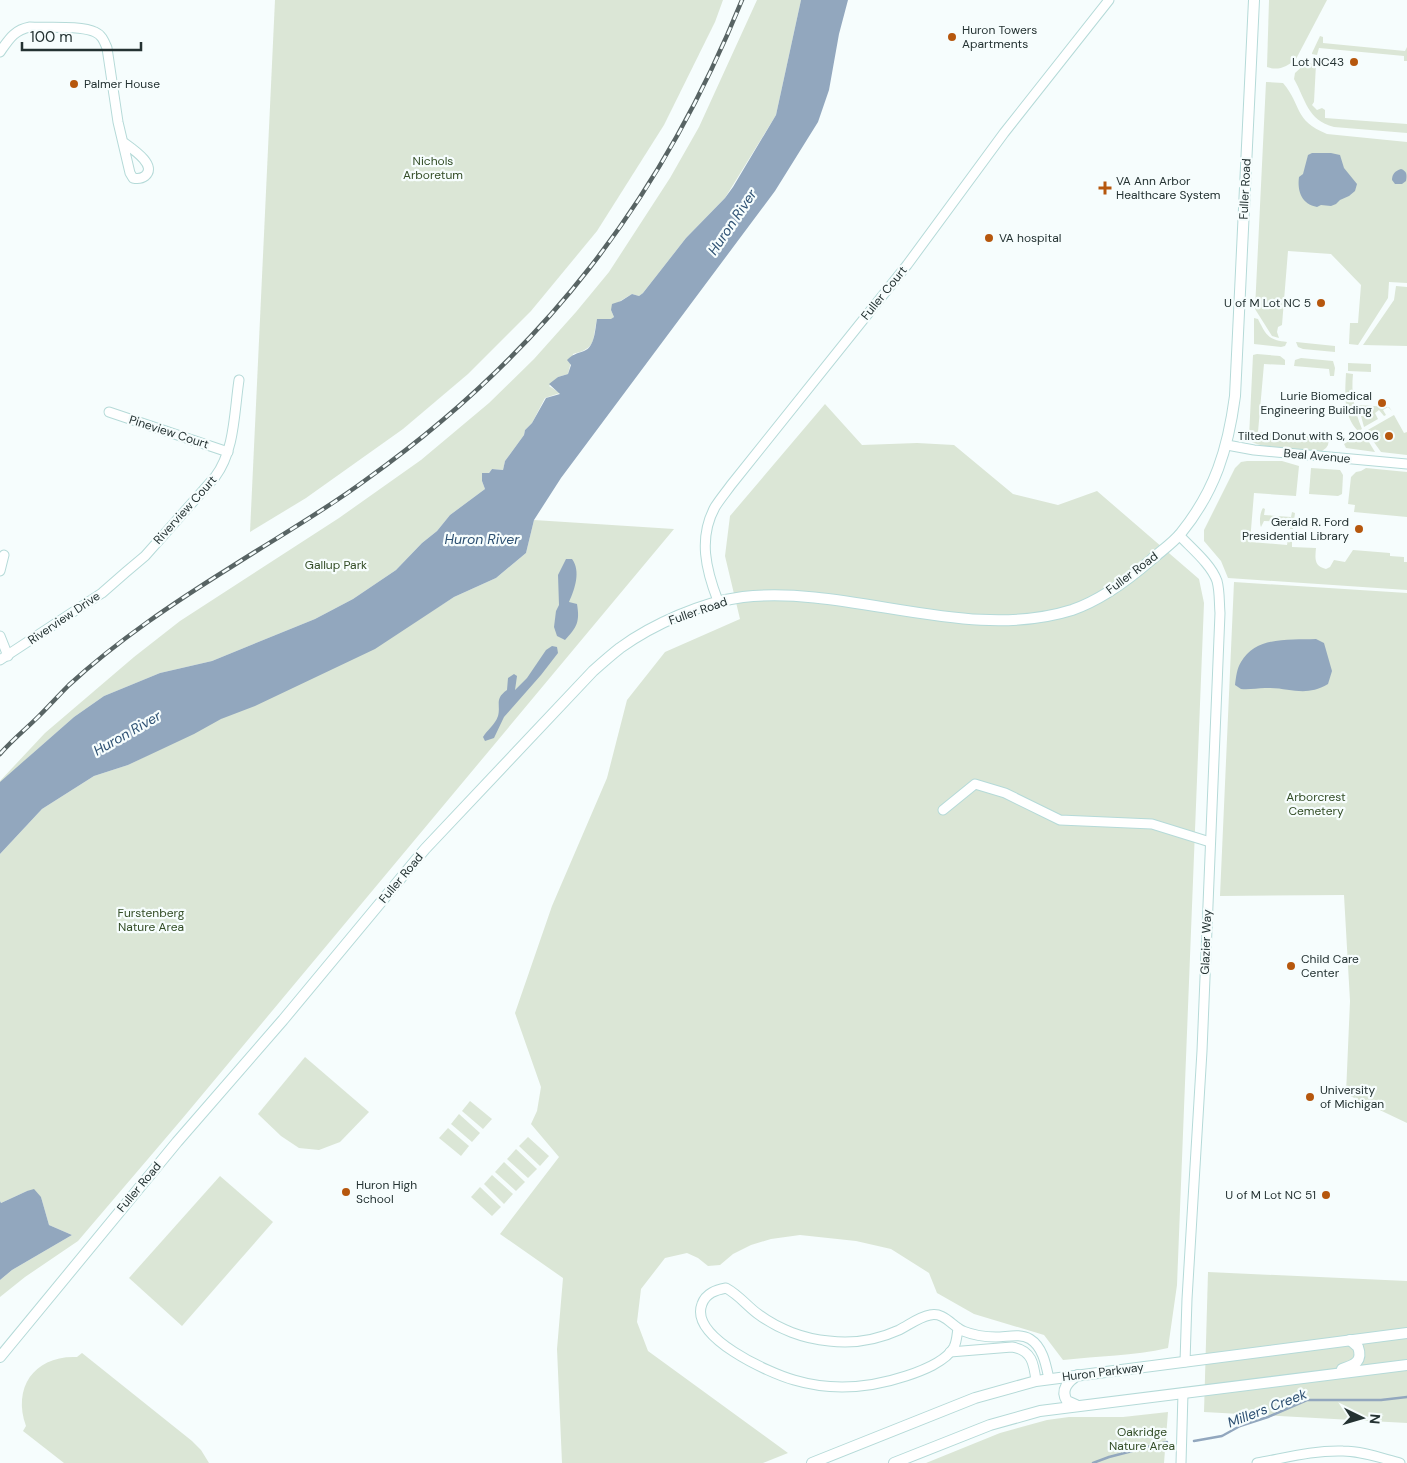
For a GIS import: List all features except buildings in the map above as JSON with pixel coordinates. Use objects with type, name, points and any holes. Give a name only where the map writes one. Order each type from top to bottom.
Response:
[{"type":"main road","name":"Fuller Road","points":[[0,1357],[177,1142],[283,1020],[425,849],[593,671],[621,648],[652,629],[677,617],[718,601],[743,597],[773,595],[811,597],[945,616],[989,620],[1015,621],[1041,618],[1073,609],[1104,595],[1144,566],[1179,535],[1206,495],[1218,470],[1227,445],[1235,396],[1254,0]]},
{"type":"main road","name":"Huron Parkway","points":[[812,1463],[975,1398],[1036,1381],[1407,1333]]},
{"type":"main road","points":[[1320,1376],[1356,1364],[1360,1358],[1360,1351],[1357,1345],[1350,1340]]},
{"type":"main road","points":[[894,1463],[982,1428],[1040,1411],[1407,1365]]},
{"type":"main road","points":[[1078,1406],[1067,1401],[1064,1393],[1067,1385],[1079,1375]]},
{"type":"street","name":"Fuller Court","points":[[718,601],[710,579],[705,553],[708,527],[715,508],[731,485],[907,265],[1004,133],[1109,0]]},
{"type":"street","points":[[0,52],[10,37],[22,29],[30,27],[85,29],[95,32],[103,38],[107,48],[123,142]]},
{"type":"street","name":"Riverview Court","points":[[126,572],[144,556],[223,467],[228,452],[239,380]]},
{"type":"street","name":"Pineview Court","points":[[109,412],[228,452]]},
{"type":"street","name":"Beal Avenue","points":[[1227,445],[1254,450],[1407,464]]},
{"type":"street","name":"Glazier Way","points":[[1179,535],[1209,568],[1217,580],[1219,594],[1202,1051],[1185,1362]]},
{"type":"street","points":[[0,571],[4,555]]},
{"type":"street","name":"Riverview Drive","points":[[4,658],[102,593],[126,572]]},
{"type":"street","points":[[0,636],[4,658]]},
{"type":"street","points":[[943,810],[976,784],[1005,793],[1060,820],[1152,824],[1210,842]]},
{"type":"street","points":[[1036,1381],[1031,1358],[1020,1348],[1012,1347],[950,1352],[927,1366],[891,1381],[860,1387],[814,1385],[774,1374],[737,1353],[708,1330],[700,1315],[700,1308],[711,1292],[726,1288],[734,1292],[758,1314],[776,1325],[803,1336],[846,1342],[873,1339],[900,1330],[931,1314],[945,1317],[958,1328],[977,1336],[1017,1336],[1030,1339],[1037,1345],[1042,1354],[1049,1379]]},
{"type":"street","points":[[950,1352],[955,1343],[958,1328]]},
{"type":"street","points":[[1180,1463],[1183,1393]]},
{"type":"street","points":[[1257,1463],[1324,1452],[1344,1451],[1365,1453],[1400,1463]]},
{"type":"green space","name":"Nichols Arboretum","points":[[275,0],[723,0],[715,22],[664,125],[597,231],[531,311],[468,374],[403,429],[306,498],[250,532]]},
{"type":"green space","name":"Gallup Park","points":[[757,0],[801,0],[776,115],[725,198],[686,238],[643,293],[639,296],[632,294],[617,303],[611,310],[614,317],[611,320],[597,319],[594,338],[590,346],[581,352],[573,354],[568,374],[558,377],[549,386],[560,393],[545,398],[532,423],[525,430],[524,435],[505,461],[503,470],[492,469],[482,481],[485,489],[450,515],[437,531],[422,543],[396,570],[353,599],[315,619],[212,661],[160,673],[104,696],[74,717],[0,785],[0,781],[45,733],[134,657],[180,621],[339,518],[421,460],[489,403],[534,359],[609,272],[670,178],[699,127]]},
{"type":"green space","points":[[1269,0],[1327,0],[1296,59],[1286,66],[1279,68],[1267,67]]},
{"type":"green space","points":[[1320,36],[1323,37],[1323,43],[1405,51],[1407,47],[1407,61],[1404,61],[1404,56],[1319,48],[1317,55],[1312,54]]},
{"type":"green space","points":[[1306,63],[1316,64],[1314,102],[1312,105],[1317,110],[1322,108],[1325,110],[1325,118],[1407,124],[1407,133],[1334,127],[1318,120],[1308,108],[1294,79],[1295,73]]},
{"type":"green space","points":[[1266,82],[1283,83],[1303,118],[1316,129],[1327,134],[1407,142],[1407,283],[1389,282],[1388,298],[1358,345],[1349,344],[1350,323],[1358,323],[1361,285],[1331,254],[1288,251],[1282,325],[1278,327],[1277,332],[1279,338],[1272,336],[1255,309]]},
{"type":"green space","points":[[1396,286],[1407,287],[1407,346],[1363,345],[1394,300]]},
{"type":"green space","points":[[1254,318],[1258,319],[1268,336],[1287,342],[1285,346],[1254,344]]},
{"type":"green space","points":[[1296,342],[1335,346],[1335,352],[1303,349],[1298,347]]},
{"type":"green space","points":[[1253,355],[1280,356],[1285,360],[1285,365],[1264,364],[1258,432],[1324,437],[1324,430],[1328,430],[1330,432],[1328,445],[1322,451],[1272,447],[1253,443],[1247,439],[1249,437]]},
{"type":"green space","points":[[1301,358],[1333,361],[1335,368],[1334,376],[1330,376],[1329,369],[1294,366],[1295,360]]},
{"type":"green space","points":[[1348,363],[1371,364],[1371,372],[1348,371]]},
{"type":"green space","points":[[1346,373],[1353,374],[1352,388],[1354,401],[1362,429],[1358,431],[1347,411],[1345,396]]},
{"type":"green space","points":[[825,404],[862,445],[917,443],[954,445],[1013,494],[1058,505],[1097,491],[1199,579],[1204,603],[1177,1285],[1168,1348],[1129,1354],[1063,1360],[1044,1335],[974,1314],[937,1293],[929,1273],[891,1249],[856,1241],[800,1235],[771,1239],[751,1245],[733,1254],[720,1265],[708,1266],[698,1258],[687,1253],[665,1258],[641,1289],[637,1322],[648,1351],[788,1453],[763,1463],[562,1463],[557,1349],[563,1278],[500,1234],[559,1157],[531,1124],[537,1111],[541,1087],[515,1013],[552,906],[607,778],[627,700],[665,652],[740,619],[725,556],[730,516]]},
{"type":"green space","points":[[1358,405],[1389,407],[1392,411],[1388,407],[1383,410],[1386,415],[1384,416],[1379,410],[1375,413],[1378,419],[1364,427]]},
{"type":"green space","points":[[1394,415],[1404,433],[1407,432],[1407,455],[1381,452],[1366,431]]},
{"type":"green space","points":[[1364,434],[1375,452],[1346,448],[1344,444]]},
{"type":"green space","points":[[1282,461],[1299,466],[1296,496],[1254,493],[1250,542],[1287,545],[1290,538],[1292,540],[1292,547],[1316,548],[1316,562],[1319,566],[1326,569],[1330,567],[1334,560],[1345,562],[1353,550],[1390,553],[1390,556],[1404,557],[1404,562],[1407,562],[1407,590],[1228,578],[1221,561],[1204,541],[1204,530],[1235,468],[1241,462]]},
{"type":"green space","points":[[1311,468],[1340,470],[1343,475],[1342,494],[1338,496],[1309,494]]},
{"type":"green space","points":[[1366,468],[1407,472],[1407,517],[1354,512],[1355,505],[1348,504],[1351,477],[1356,472]]},
{"type":"green space","points":[[1263,508],[1265,509],[1264,515],[1291,517],[1292,512],[1295,513],[1293,529],[1290,529],[1291,522],[1264,521],[1261,527],[1260,518]]},
{"type":"green space","name":"Furstenberg Nature Area","points":[[534,520],[674,529],[78,1241],[25,1277],[0,1297],[0,1280],[12,1270],[72,1235],[49,1225],[41,1197],[27,1191],[1,1203],[0,1201],[0,854],[42,809],[94,776],[128,765],[416,621],[454,597],[496,578],[526,553]]},
{"type":"green space","name":"Arborcrest Cemetery","points":[[1234,582],[1407,593],[1407,1123],[1346,1094],[1350,1001],[1344,895],[1220,896]]},
{"type":"green space","points":[[305,1057],[369,1112],[340,1142],[319,1150],[299,1148],[281,1136],[258,1114]]},
{"type":"green space","points":[[470,1101],[492,1119],[483,1129],[462,1111]]},
{"type":"green space","points":[[459,1114],[480,1133],[472,1142],[451,1124]]},
{"type":"green space","points":[[448,1128],[469,1146],[461,1156],[439,1138]]},
{"type":"green space","points":[[528,1137],[549,1156],[540,1166],[519,1146]]},
{"type":"green space","points":[[516,1149],[537,1169],[528,1178],[507,1159]]},
{"type":"green space","points":[[504,1162],[525,1182],[516,1191],[495,1172]]},
{"type":"green space","points":[[492,1175],[513,1194],[504,1204],[484,1184]]},
{"type":"green space","points":[[220,1176],[273,1222],[182,1326],[129,1278]]},
{"type":"green space","points":[[480,1187],[501,1207],[492,1216],[471,1197]]},
{"type":"green space","points":[[1208,1272],[1407,1281],[1407,1423],[1204,1412]]},
{"type":"green space","points":[[82,1353],[192,1441],[201,1450],[209,1463],[64,1463],[23,1431],[26,1426],[22,1412],[22,1398],[30,1376],[49,1361],[77,1357]]},
{"type":"green space","name":"Oakridge Nature Area","points":[[1168,1412],[1164,1463],[926,1463],[1000,1433],[1047,1420],[1069,1417],[1123,1417]]},
{"type":"water","name":"Huron River","points":[[801,0],[848,0],[839,34],[829,90],[818,122],[775,191],[561,478],[534,520],[526,553],[496,578],[454,597],[375,649],[255,706],[221,719],[128,765],[94,776],[42,809],[0,854],[0,782],[74,717],[104,696],[160,673],[212,661],[315,619],[353,599],[396,570],[422,543],[437,531],[450,515],[485,489],[482,473],[489,473],[492,469],[503,470],[505,461],[524,435],[525,430],[532,423],[546,398],[560,394],[549,384],[558,377],[568,374],[571,365],[567,360],[573,355],[588,349],[590,346],[594,337],[597,319],[611,319],[614,317],[611,310],[612,304],[632,294],[639,296],[643,293],[686,238],[725,198],[733,187],[776,115]]},
{"type":"water","points":[[1312,153],[1340,155],[1344,168],[1357,184],[1355,191],[1331,206],[1321,205],[1317,207],[1304,200],[1299,188],[1299,177],[1303,174],[1308,155]]},
{"type":"water","points":[[1401,169],[1406,174],[1406,181],[1402,184],[1395,184],[1392,180],[1393,176]]},
{"type":"water","points":[[566,559],[572,559],[577,574],[569,602],[577,604],[578,620],[575,628],[565,640],[557,636],[554,627],[556,611],[559,605],[558,575]]},
{"type":"water","points":[[1316,639],[1324,643],[1332,671],[1328,684],[1304,691],[1274,688],[1241,689],[1235,685],[1240,664],[1247,654],[1255,648],[1274,641]]},
{"type":"water","points":[[552,646],[557,647],[558,653],[504,717],[494,738],[485,741],[483,737],[498,716],[499,699],[507,690],[508,678],[514,674],[517,676],[515,690],[527,678],[546,650]]},
{"type":"water","points":[[34,1189],[41,1197],[49,1225],[72,1235],[12,1270],[0,1280],[0,1201],[1,1203]]},
{"type":"waterway","name":"Millers Creek","points":[[1194,1441],[1222,1436],[1240,1426],[1268,1417],[1307,1400],[1381,1400],[1407,1397]]},
{"type":"waterway","name":"Millers Creek","points":[[1093,1463],[1167,1442]]},
{"type":"railway","points":[[0,754],[69,685],[107,652],[189,594],[367,479],[430,430],[488,379],[542,325],[590,267],[634,206],[674,142],[710,73],[742,0]]},
{"type":"place","name":"Huron Towers Apartments","points":[[952,37]]},
{"type":"place","name":"Lot NC43","points":[[1354,62]]},
{"type":"place","name":"Palmer House","points":[[74,84]]},
{"type":"place","name":"VA Ann Arbor Healthcare System","points":[[1105,188]]},
{"type":"place","name":"VA hospital","points":[[989,238]]},
{"type":"place","name":"U of M Lot NC 5","points":[[1321,303]]},
{"type":"place","name":"Lurie Biomedical Engineering Building","points":[[1382,403]]},
{"type":"place","name":"Tilted Donut with S, 2006","points":[[1389,436]]},
{"type":"place","name":"Gerald R. Ford Presidential Library","points":[[1359,529]]},
{"type":"place","name":"Child Care Center","points":[[1291,966]]},
{"type":"place","name":"University of Michigan","points":[[1310,1097]]},
{"type":"place","name":"Huron High School","points":[[346,1192]]},
{"type":"place","name":"U of M Lot NC 51","points":[[1326,1195]]}]
